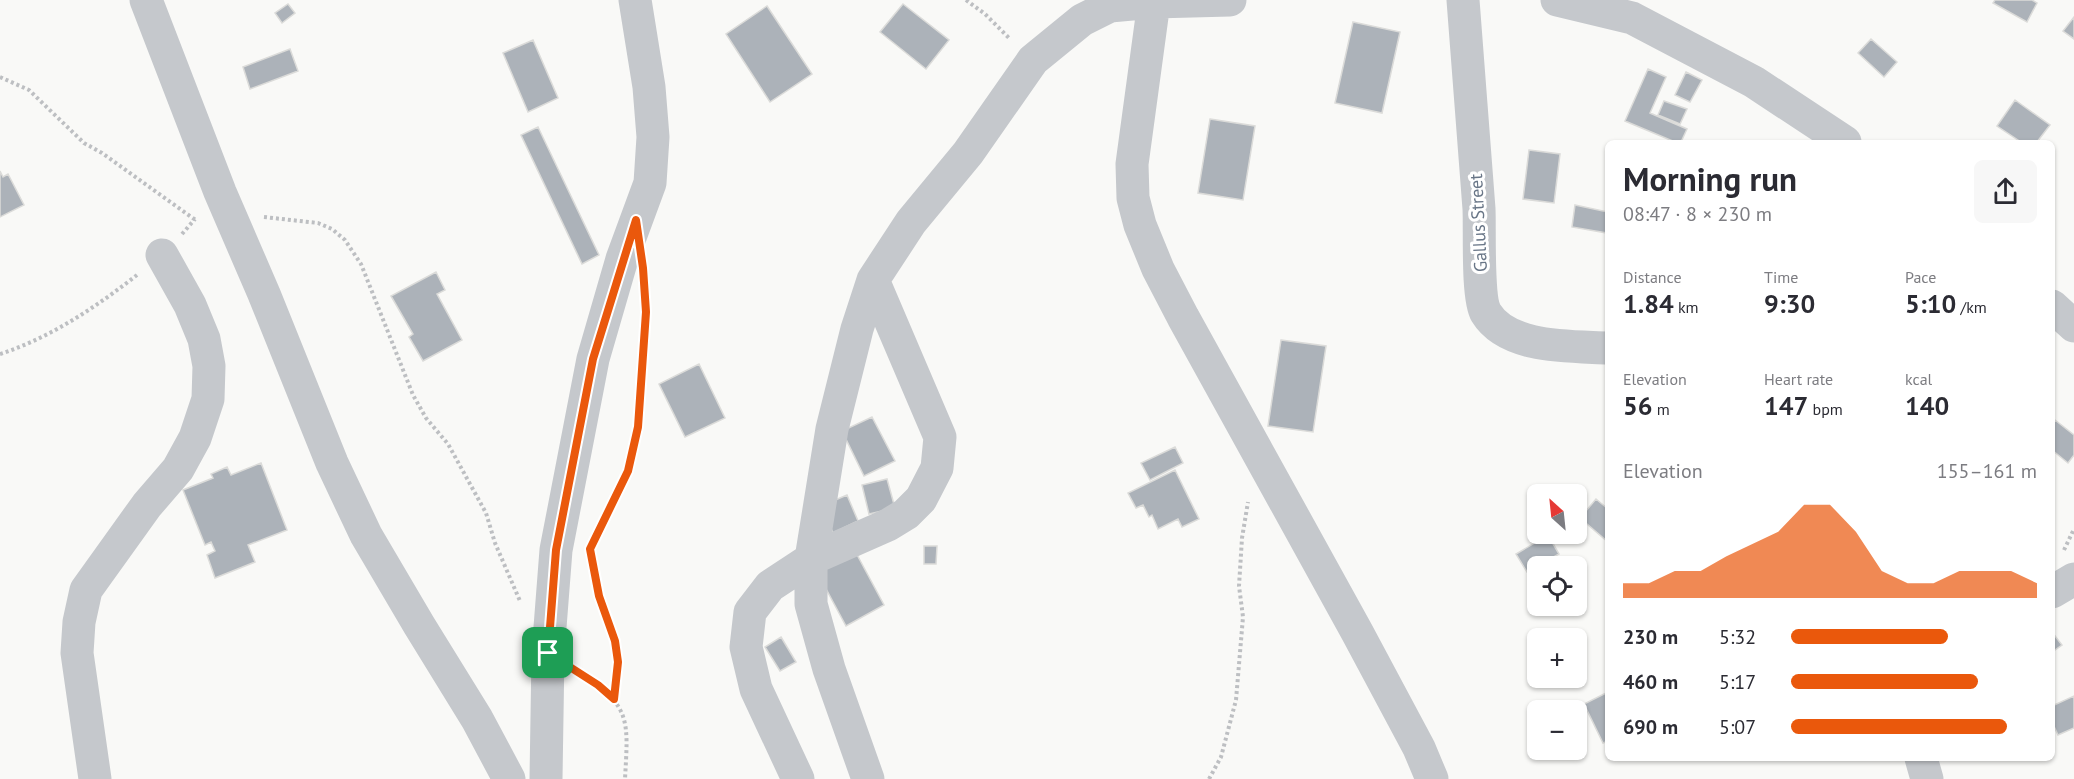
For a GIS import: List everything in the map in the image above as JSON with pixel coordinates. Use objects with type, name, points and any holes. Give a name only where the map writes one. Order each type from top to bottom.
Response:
[{"type":"street","points":[[146,0],[225,204],[332,463],[366,535],[477,719],[509,779]]},
{"type":"street","points":[[546,779],[548,653],[556,550],[593,359],[622,259],[650,183],[653,137],[649,87],[635,0]]},
{"type":"street","points":[[868,779],[829,669],[811,604],[811,558],[832,429],[857,328],[873,280],[911,222],[968,153],[1033,60],[1082,20],[1113,3],[1230,0]]},
{"type":"street","name":"Gallus Street","points":[[1463,0],[1479,210],[1481,290],[1485,312],[1501,329],[1534,343],[1605,348]]},
{"type":"street","points":[[1557,0],[1632,18],[1754,82],[1842,140]]},
{"type":"street","points":[[1154,2],[1132,164],[1133,198],[1140,225],[1158,269],[1357,632],[1419,748],[1432,779]]},
{"type":"street","points":[[95,779],[77,653],[79,622],[86,590],[147,505],[177,469],[195,438],[208,399],[209,366],[204,339],[190,305],[162,255]]},
{"type":"street","points":[[798,779],[756,689],[746,646],[750,612],[770,586],[811,558],[888,525],[906,514],[921,499],[937,468],[940,436],[873,280]]},
{"type":"street","points":[[2055,309],[2074,326]]},
{"type":"street","points":[[2055,590],[2074,579]]},
{"type":"street","points":[[1922,761],[1926,779]]},
{"type":"path","points":[[966,0],[985,14],[1033,60]]},
{"type":"path","points":[[0,77],[29,90],[84,143],[102,153],[195,219]]},
{"type":"path","points":[[0,354],[65,325],[100,302],[162,255],[195,219],[225,204],[318,223],[332,229],[345,240],[361,264],[413,395],[426,418],[448,444],[486,513],[495,543],[524,610]]},
{"type":"path","points":[[590,549],[628,471],[638,427],[646,312],[645,290]]},
{"type":"path","points":[[1209,779],[1221,757],[1236,700],[1243,617],[1239,586],[1242,538],[1246,506],[1265,466]]},
{"type":"path","points":[[588,540],[599,596],[615,641],[618,662],[614,699]]},
{"type":"path","points":[[548,653],[598,685],[614,699],[622,711],[627,730],[625,779]]},
{"type":"building","points":[[1995,0],[2032,0],[2037,3],[2027,22],[1993,3]]},
{"type":"building","points":[[288,4],[295,13],[282,23],[275,13]]},
{"type":"building","points":[[903,4],[949,40],[926,69],[880,32]]},
{"type":"building","points":[[767,6],[812,74],[770,102],[726,34]]},
{"type":"building","points":[[2074,17],[2074,39],[2063,31]]},
{"type":"building","points":[[1353,22],[1400,32],[1382,113],[1335,103]]},
{"type":"building","points":[[1871,39],[1897,62],[1884,77],[1858,53]]},
{"type":"building","points":[[533,40],[558,98],[528,112],[503,53]]},
{"type":"building","points":[[290,49],[298,71],[250,89],[243,67]]},
{"type":"building","points":[[1648,69],[1666,77],[1650,113],[1687,129],[1682,140],[1670,140],[1625,121]]},
{"type":"building","points":[[1686,72],[1702,80],[1690,102],[1675,95]]},
{"type":"building","points":[[2015,100],[2050,125],[2039,140],[2018,140],[1997,126]]},
{"type":"building","points":[[1664,101],[1687,109],[1680,124],[1658,115]]},
{"type":"building","points":[[1210,119],[1255,126],[1243,200],[1198,193]]},
{"type":"building","points":[[538,127],[599,255],[582,264],[521,135]]},
{"type":"building","points":[[1529,150],[1560,154],[1554,203],[1523,199]]},
{"type":"building","points":[[0,171],[3,177],[8,174],[24,205],[0,217]]},
{"type":"building","points":[[1575,205],[1605,211],[1605,233],[1572,227]]},
{"type":"building","points":[[436,272],[445,290],[437,294],[462,340],[423,361],[409,337],[413,334],[391,296]]},
{"type":"building","points":[[1281,340],[1326,346],[1313,432],[1268,426]]},
{"type":"building","points":[[699,364],[725,418],[685,437],[659,384]]},
{"type":"building","points":[[872,417],[895,461],[864,476],[842,431]]},
{"type":"building","points":[[2055,420],[2074,435],[2074,455],[2068,463],[2055,452]]},
{"type":"building","points":[[1175,447],[1183,463],[1150,480],[1141,463]]},
{"type":"building","points":[[261,463],[287,530],[248,545],[255,562],[215,578],[207,555],[215,551],[211,542],[205,545],[183,490],[213,478],[211,474],[227,467],[231,475]]},
{"type":"building","points":[[1175,470],[1199,519],[1182,527],[1178,519],[1158,529],[1152,515],[1149,517],[1143,505],[1136,508],[1128,493]]},
{"type":"building","points":[[887,479],[895,508],[869,514],[862,485]]},
{"type":"building","points":[[847,495],[858,521],[833,533],[821,506]]},
{"type":"building","points":[[1596,499],[1605,506],[1605,539],[1587,524],[1587,510]]},
{"type":"building","points":[[1533,544],[1553,544],[1559,554],[1527,556],[1527,572],[1516,554]]},
{"type":"building","points":[[924,546],[937,546],[936,564],[924,564]]},
{"type":"building","points":[[855,551],[884,605],[846,626],[817,572]]},
{"type":"building","points":[[2055,636],[2062,645],[2055,650]]},
{"type":"building","points":[[781,637],[796,662],[780,671],[765,647]]},
{"type":"building","points":[[1605,694],[1605,742],[1603,743],[1587,710],[1587,702]]},
{"type":"building","points":[[2074,696],[2074,728],[2058,735],[2055,728],[2055,705]]},
{"type":"route","points":[[636,220],[646,312],[638,427],[628,471],[590,549],[599,596],[615,641],[618,662],[614,699],[598,685],[548,653],[556,550],[593,359],[622,259],[636,220]]}]
